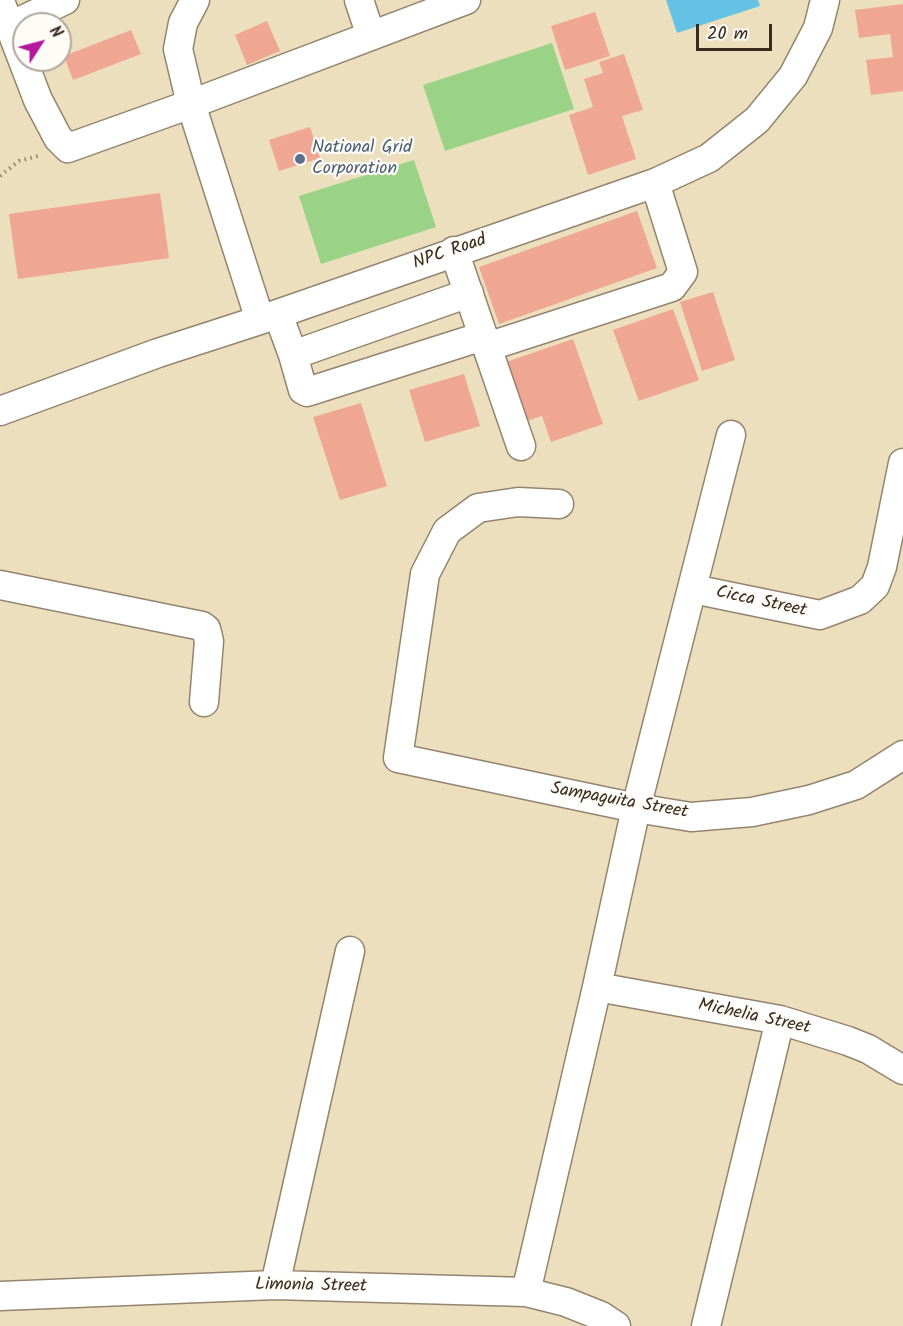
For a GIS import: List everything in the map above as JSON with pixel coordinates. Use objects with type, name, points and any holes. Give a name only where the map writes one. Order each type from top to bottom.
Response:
[{"type":"street","points":[[65,0],[5,14],[38,100],[58,138],[68,148],[466,0]]},
{"type":"street","points":[[195,0],[183,23],[178,49],[191,104],[269,317],[293,355],[303,390],[307,392],[672,287],[683,272],[655,183]]},
{"type":"street","points":[[359,0],[371,36]]},
{"type":"street","name":"NPC Road","points":[[0,411],[158,353],[269,317],[655,183],[709,158],[757,120],[793,76],[818,28],[825,0]]},
{"type":"street","points":[[454,251],[521,446]]},
{"type":"street","points":[[293,355],[469,293]]},
{"type":"street","points":[[526,1292],[636,808],[731,435]]},
{"type":"street","name":"Cicca Street","points":[[693,589],[820,615],[860,600],[875,586],[882,567],[903,463]]},
{"type":"street","name":"Sampaguita Street","points":[[559,504],[518,501],[478,508],[447,531],[425,574],[398,758],[636,808],[691,817],[752,812],[809,800],[856,785],[903,755]]},
{"type":"street","points":[[0,585],[202,626],[206,629],[209,641],[204,702]]},
{"type":"street","points":[[275,1285],[350,951]]},
{"type":"street","name":"Michelia Street","points":[[597,987],[780,1020],[868,1049],[903,1070]]},
{"type":"street","points":[[706,1326],[780,1020]]},
{"type":"street","name":"Limonia Street","points":[[0,1296],[275,1285],[526,1292],[566,1302],[601,1316],[616,1326]]},
{"type":"path","points":[[0,176],[19,161],[68,148]]},
{"type":"green space","points":[[552,43],[574,109],[445,151],[423,85]]},
{"type":"green space","points":[[414,160],[436,227],[321,264],[299,196]]},
{"type":"water","points":[[666,0],[758,0],[760,6],[677,33]]},
{"type":"building","points":[[903,4],[903,91],[871,95],[866,60],[893,57],[890,34],[859,38],[855,10]]},
{"type":"building","points":[[595,12],[610,56],[565,70],[551,26]]},
{"type":"building","points":[[267,21],[280,51],[247,65],[235,35]]},
{"type":"building","points":[[131,30],[141,54],[73,80],[70,72],[72,72],[72,53]]},
{"type":"building","points":[[624,54],[643,110],[622,116],[636,159],[588,175],[569,115],[593,107],[584,79],[603,73],[599,62]]},
{"type":"building","points":[[310,127],[320,158],[279,171],[269,140]]},
{"type":"building","points":[[160,193],[169,258],[18,279],[9,214]]},
{"type":"building","points":[[637,211],[657,268],[499,324],[479,267]]},
{"type":"building","points":[[713,292],[735,360],[702,371],[680,302]]},
{"type":"building","points":[[673,309],[699,380],[639,401],[613,330]]},
{"type":"building","points":[[573,339],[603,424],[551,442],[542,416],[527,421],[506,362]]},
{"type":"building","points":[[464,374],[480,426],[425,442],[409,390]]},
{"type":"building","points":[[361,403],[387,486],[340,500],[313,417]]},
{"type":"place","name":"National Grid Corporation","points":[[300,159]]}]
